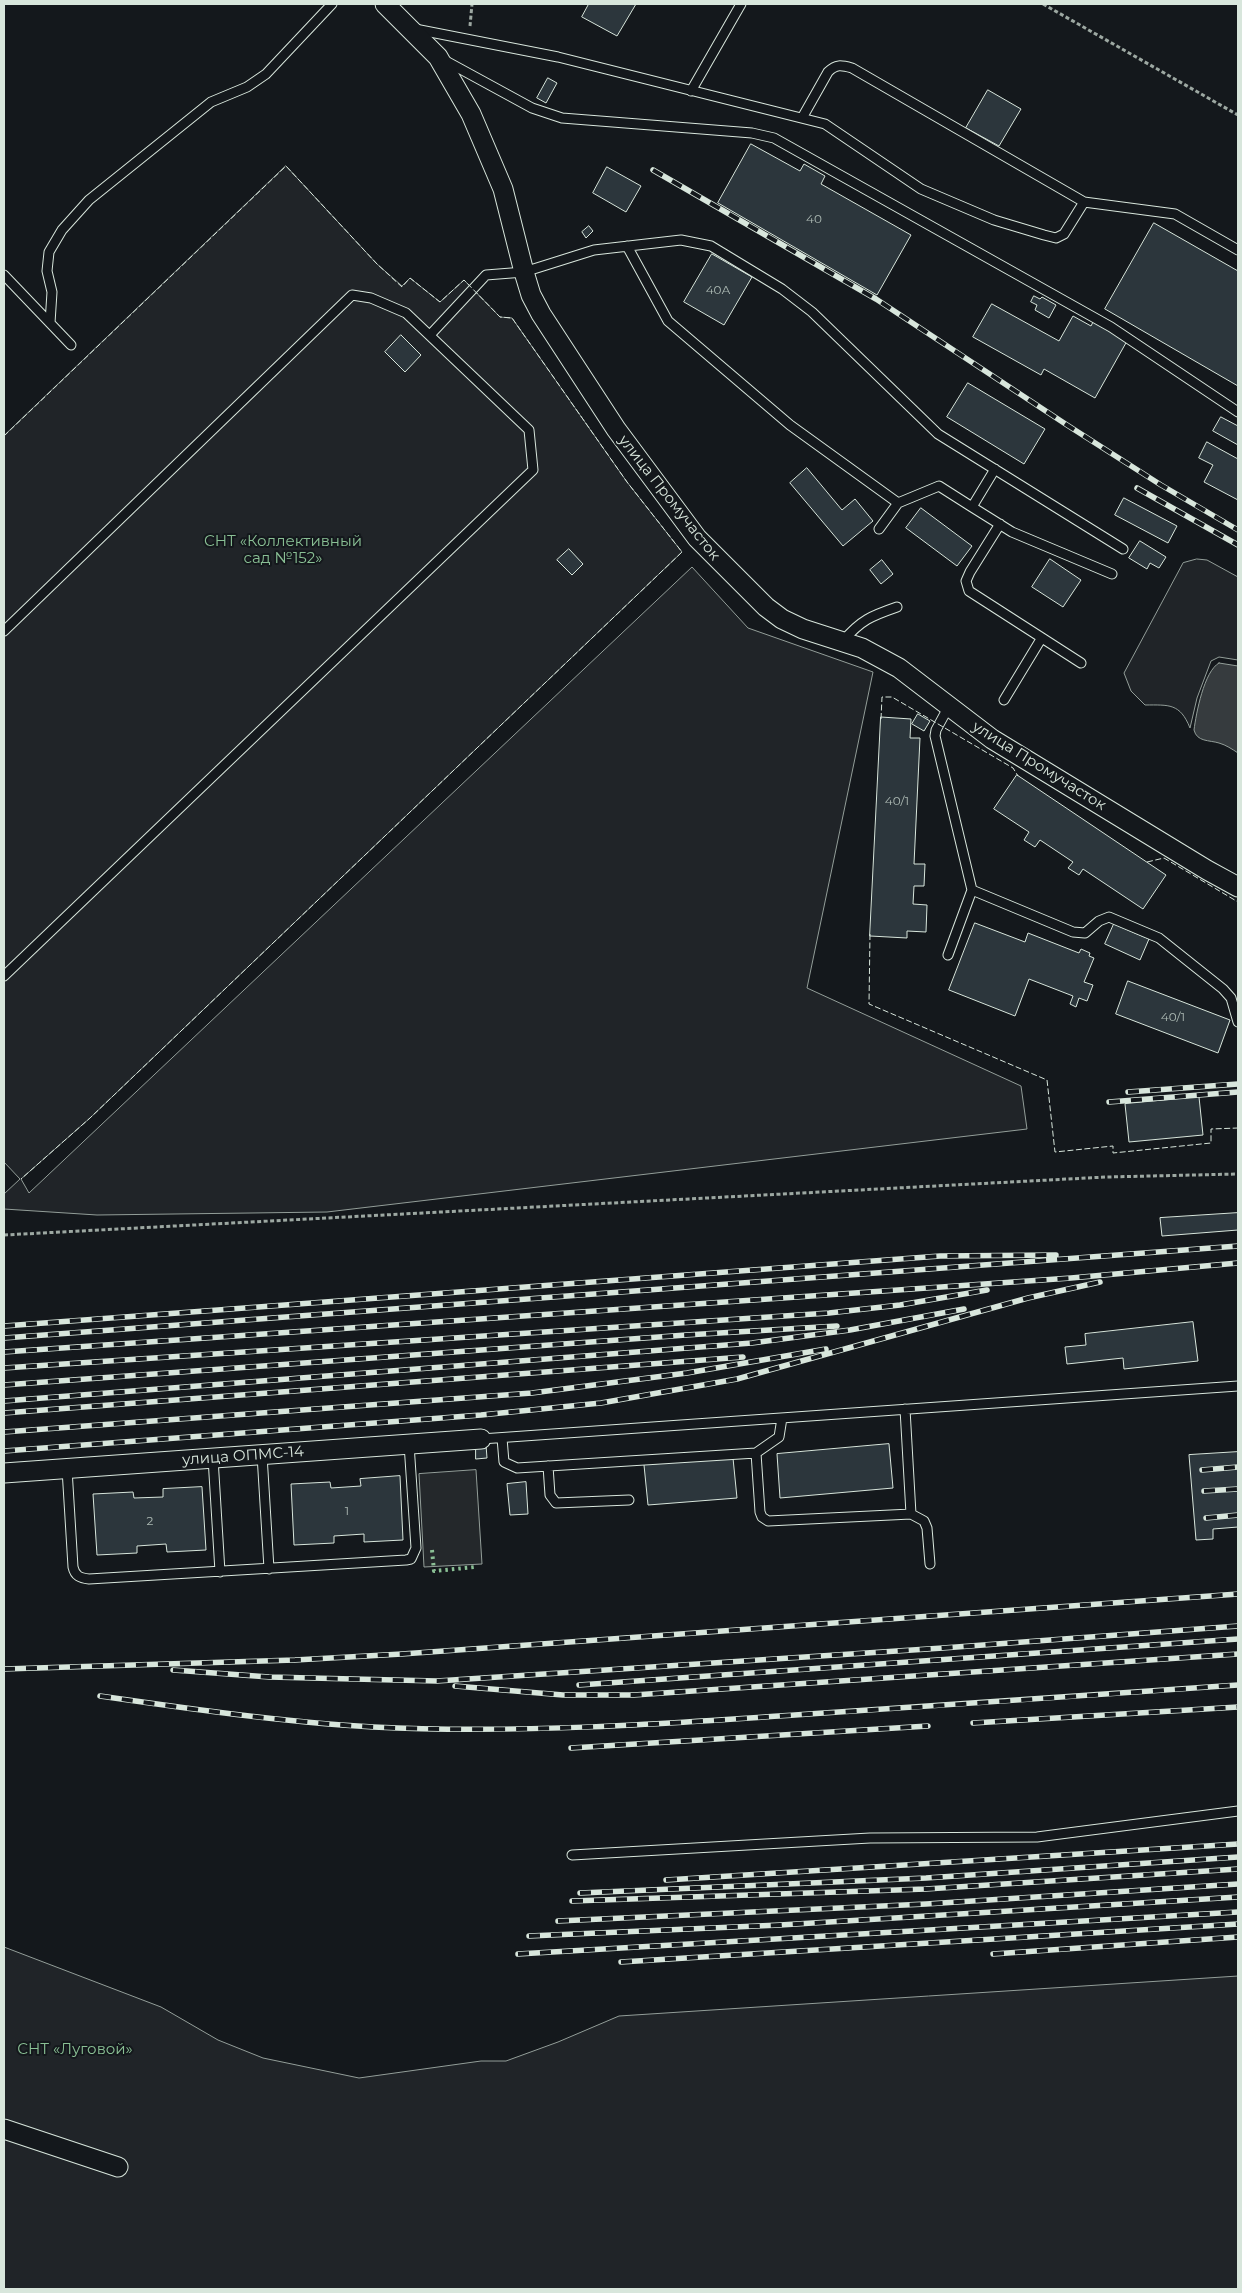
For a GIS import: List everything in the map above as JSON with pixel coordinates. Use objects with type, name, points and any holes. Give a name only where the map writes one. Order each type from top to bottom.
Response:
[{"type":"street","name":"улица Промучасток","points":[[385,4],[438,57],[471,114],[503,189],[524,272],[531,295],[541,314],[616,429],[697,538],[748,591],[782,619],[803,629],[843,641],[878,655],[899,668],[992,739],[1238,887]]},
{"type":"street","name":"улица ОПМС-14","points":[[4,1473],[481,1439]]},
{"type":"street","points":[[4,2129],[118,2167]]},
{"type":"lane","points":[[50,323],[52,292],[48,271],[49,252],[62,230],[89,200],[211,102],[247,87],[266,74],[332,4]]},
{"type":"lane","points":[[691,90],[741,4]]},
{"type":"lane","points":[[411,28],[558,57],[825,124],[921,189],[994,220],[1044,235],[1056,238],[1064,234],[1084,202]]},
{"type":"lane","points":[[438,57],[532,108],[562,118],[752,133],[774,138],[1111,327],[1238,412]]},
{"type":"lane","points":[[802,118],[828,72],[833,67],[840,65],[852,68],[1084,202],[1175,214],[1238,250]]},
{"type":"lane","points":[[430,335],[486,275],[524,272],[594,250],[680,240],[711,246],[782,289],[823,322],[938,434],[1123,549]]},
{"type":"lane","points":[[627,246],[668,321],[790,425],[898,503]]},
{"type":"lane","points":[[4,275],[71,345]]},
{"type":"lane","points":[[4,631],[352,294],[370,298],[406,313],[529,430],[533,470],[4,976]]},
{"type":"lane","points":[[972,506],[995,469]]},
{"type":"lane","points":[[879,529],[898,503],[939,486],[1012,532],[1112,574]]},
{"type":"lane","points":[[1000,524],[970,572],[966,582],[969,591],[1081,663]]},
{"type":"lane","points":[[843,641],[855,627],[869,617],[897,608]]},
{"type":"lane","points":[[1004,700],[1042,639]]},
{"type":"lane","points":[[948,955],[972,890],[935,736],[936,730],[949,706]]},
{"type":"lane","points":[[972,890],[1073,932],[1085,933],[1099,921],[1109,917],[1159,938],[1232,998],[1238,1022]]},
{"type":"lane","points":[[481,1439],[1238,1386]]},
{"type":"lane","points":[[905,1409],[912,1514]]},
{"type":"lane","points":[[502,1438],[504,1462],[510,1466],[548,1466],[756,1453],[779,1436],[782,1418]]},
{"type":"lane","points":[[67,1468],[73,1567],[74,1573],[80,1578],[89,1580],[269,1569],[411,1559],[416,1548],[409,1444]]},
{"type":"lane","points":[[756,1453],[760,1512],[762,1517],[768,1521],[912,1514],[924,1521],[927,1528],[930,1564]]},
{"type":"lane","points":[[262,1455],[269,1569]]},
{"type":"lane","points":[[213,1458],[220,1572]]},
{"type":"lane","points":[[548,1466],[550,1495],[556,1503],[629,1500]]},
{"type":"lane","points":[[572,1855],[870,1838],[1037,1837],[1238,1811]]},
{"type":"path","points":[[469,40],[472,4]]},
{"type":"path","points":[[1043,4],[1238,115]]},
{"type":"path","points":[[4,1235],[1106,1177],[1238,1174]]},
{"type":"green space","name":"СНТ «Коллективный сад №152»","points":[[286,166],[377,264],[402,286],[410,278],[440,302],[464,280],[500,317],[512,318],[627,482],[682,552],[90,1118],[21,1179],[29,1193],[692,567],[748,628],[873,672],[807,988],[1021,1086],[1027,1129],[327,1212],[97,1215],[4,1209],[4,1194],[20,1179],[4,1162],[4,436]]},
{"type":"green space","points":[[1197,559],[1207,560],[1238,577],[1238,660],[1219,657],[1211,661],[1197,698],[1190,728],[1182,714],[1173,707],[1145,705],[1131,691],[1124,673],[1183,563]]},
{"type":"green space","name":"СНТ «Луговой»","points":[[4,1947],[161,2007],[218,2040],[263,2058],[359,2078],[481,2061],[506,2061],[558,2042],[619,2016],[1238,1976],[1238,2289],[4,2289]]},
{"type":"shaded area","points":[[1219,663],[1238,666],[1238,753],[1222,744],[1201,739],[1194,730],[1205,683]]},
{"type":"shaded area","points":[[476,1470],[482,1564],[424,1567],[419,1474]]},
{"type":"building","points":[[589,4],[636,4],[617,36],[582,17]]},
{"type":"building","points":[[548,78],[557,83],[546,103],[537,98]]},
{"type":"building","points":[[988,90],[1021,109],[999,146],[966,128]]},
{"type":"building","points":[[751,144],[800,171],[804,164],[825,176],[821,184],[911,235],[877,295],[718,203]]},
{"type":"building","points":[[607,167],[641,186],[626,212],[593,193]]},
{"type":"building","points":[[1154,223],[1238,271],[1238,386],[1105,309]]},
{"type":"building","points":[[589,226],[593,231],[586,238],[582,232]]},
{"type":"building","points":[[712,254],[752,277],[724,325],[684,302]]},
{"type":"building","points":[[1034,296],[1040,299],[1042,297],[1056,305],[1049,318],[1035,310],[1037,305],[1031,302]]},
{"type":"building","points":[[992,304],[1059,341],[1073,316],[1091,326],[1093,322],[1127,341],[1095,398],[1044,369],[1041,375],[973,337]]},
{"type":"building","points":[[401,335],[421,355],[405,372],[385,352]]},
{"type":"building","points":[[968,383],[1045,429],[1024,464],[947,417]]},
{"type":"building","points":[[1221,417],[1238,426],[1238,445],[1213,431]]},
{"type":"building","points":[[1207,442],[1238,459],[1238,500],[1204,482],[1213,465],[1199,458]]},
{"type":"building","points":[[807,468],[842,510],[855,499],[873,521],[843,546],[790,483]]},
{"type":"building","points":[[1124,498],[1177,526],[1168,543],[1115,515]]},
{"type":"building","points":[[921,508],[972,546],[957,566],[906,528]]},
{"type":"building","points":[[1140,541],[1166,557],[1159,568],[1150,563],[1147,569],[1129,558]]},
{"type":"building","points":[[569,549],[583,564],[572,575],[557,560]]},
{"type":"building","points":[[1050,559],[1081,580],[1063,607],[1032,587]]},
{"type":"building","points":[[882,560],[893,574],[881,584],[870,570]]},
{"type":"building","points":[[918,714],[930,721],[924,731],[912,724]]},
{"type":"building","points":[[881,717],[911,719],[910,738],[920,738],[914,864],[925,864],[924,886],[914,886],[913,904],[927,905],[926,932],[907,931],[907,938],[870,936]]},
{"type":"building","points":[[1017,775],[1166,875],[1143,909],[1083,869],[1079,875],[1068,868],[1073,862],[1040,840],[1035,847],[1024,840],[1029,832],[994,809]]},
{"type":"building","points":[[975,923],[1025,942],[1028,933],[1079,953],[1081,949],[1090,953],[1089,956],[1094,958],[1084,982],[1093,985],[1087,1001],[1079,998],[1076,1007],[1070,1004],[1073,996],[1029,979],[1015,1016],[949,990]]},
{"type":"building","points":[[1114,924],[1149,939],[1140,960],[1105,944]]},
{"type":"building","points":[[1128,981],[1230,1020],[1218,1053],[1116,1014]]},
{"type":"building","points":[[1199,1097],[1203,1135],[1129,1142],[1125,1104]]},
{"type":"building","points":[[1238,1213],[1238,1230],[1162,1236],[1160,1218]]},
{"type":"building","points":[[1193,1322],[1198,1361],[1124,1369],[1123,1358],[1067,1364],[1065,1347],[1086,1345],[1085,1334]]},
{"type":"building","points":[[889,1444],[893,1488],[780,1498],[777,1454]]},
{"type":"building","points":[[476,1445],[486,1445],[487,1458],[476,1459]]},
{"type":"building","points":[[1238,1452],[1238,1527],[1213,1529],[1213,1539],[1196,1540],[1189,1455]]},
{"type":"building","points":[[733,1458],[737,1498],[648,1505],[644,1465]]},
{"type":"building","points":[[400,1476],[403,1540],[364,1542],[364,1534],[334,1536],[334,1543],[294,1545],[291,1484],[330,1482],[331,1488],[361,1486],[360,1479]]},
{"type":"building","points":[[526,1482],[528,1514],[510,1515],[507,1484]]},
{"type":"building","points":[[202,1487],[206,1550],[167,1552],[166,1544],[137,1546],[137,1553],[97,1555],[93,1494],[133,1492],[134,1498],[163,1497],[163,1489]]},
{"type":"railway","points":[[653,170],[876,299],[1161,485],[1238,530]]},
{"type":"railway","points":[[1137,488],[1238,545]]},
{"type":"railway","points":[[1128,1092],[1238,1084]]},
{"type":"railway","points":[[1109,1102],[1238,1092]]},
{"type":"railway","points":[[4,1338],[1238,1246]]},
{"type":"railway","points":[[4,1326],[940,1256],[1056,1255]]},
{"type":"railway","points":[[4,1352],[1071,1278],[1238,1263]]},
{"type":"railway","points":[[4,1451],[481,1415],[601,1403],[737,1379],[1028,1298],[1100,1282]]},
{"type":"railway","points":[[4,1368],[829,1313],[900,1305],[987,1290]]},
{"type":"railway","points":[[4,1401],[752,1343],[850,1330],[964,1309]]},
{"type":"railway","points":[[4,1385],[686,1335],[837,1326]]},
{"type":"railway","points":[[4,1432],[532,1393],[687,1373],[826,1349]]},
{"type":"railway","points":[[4,1413],[743,1357]]},
{"type":"railway","points":[[1202,1470],[1238,1467]]},
{"type":"railway","points":[[1204,1491],[1238,1489]]},
{"type":"railway","points":[[1206,1518],[1238,1515]]},
{"type":"railway","points":[[4,1669],[295,1660],[402,1654],[1238,1594]]},
{"type":"railway","points":[[173,1670],[269,1677],[437,1681],[943,1648],[1238,1626]]},
{"type":"railway","points":[[579,1685],[1238,1639]]},
{"type":"railway","points":[[455,1686],[563,1695],[634,1695],[1238,1654]]},
{"type":"railway","points":[[100,1696],[305,1722],[427,1729],[537,1729],[701,1721],[1238,1685]]},
{"type":"railway","points":[[973,1723],[1238,1707]]},
{"type":"railway","points":[[571,1748],[928,1726]]},
{"type":"railway","points":[[666,1880],[1238,1844]]},
{"type":"railway","points":[[580,1893],[926,1878],[1238,1857]]},
{"type":"railway","points":[[572,1901],[926,1889],[1238,1869]]},
{"type":"railway","points":[[558,1921],[926,1904],[1238,1884]]},
{"type":"railway","points":[[529,1936],[780,1925],[1238,1897]]},
{"type":"railway","points":[[518,1954],[1238,1912]]},
{"type":"railway","points":[[621,1962],[1238,1924]]},
{"type":"railway","points":[[993,1954],[1238,1937]]},
{"type":"hedge","points":[[432,1550],[434,1571],[475,1567]]},
{"type":"fence","points":[[4,436],[286,166],[377,264],[402,287],[410,278],[440,302],[464,280],[500,317],[512,318],[627,482],[682,552],[90,1118],[21,1179]]},
{"type":"fence","points":[[881,719],[882,697],[892,697],[1013,768],[1018,776]]},
{"type":"fence","points":[[1147,862],[1164,858],[1238,902]]},
{"type":"fence","points":[[870,934],[869,1004],[1047,1080],[1055,1152],[1113,1146],[1113,1153],[1211,1143],[1211,1129],[1238,1128]]}]
